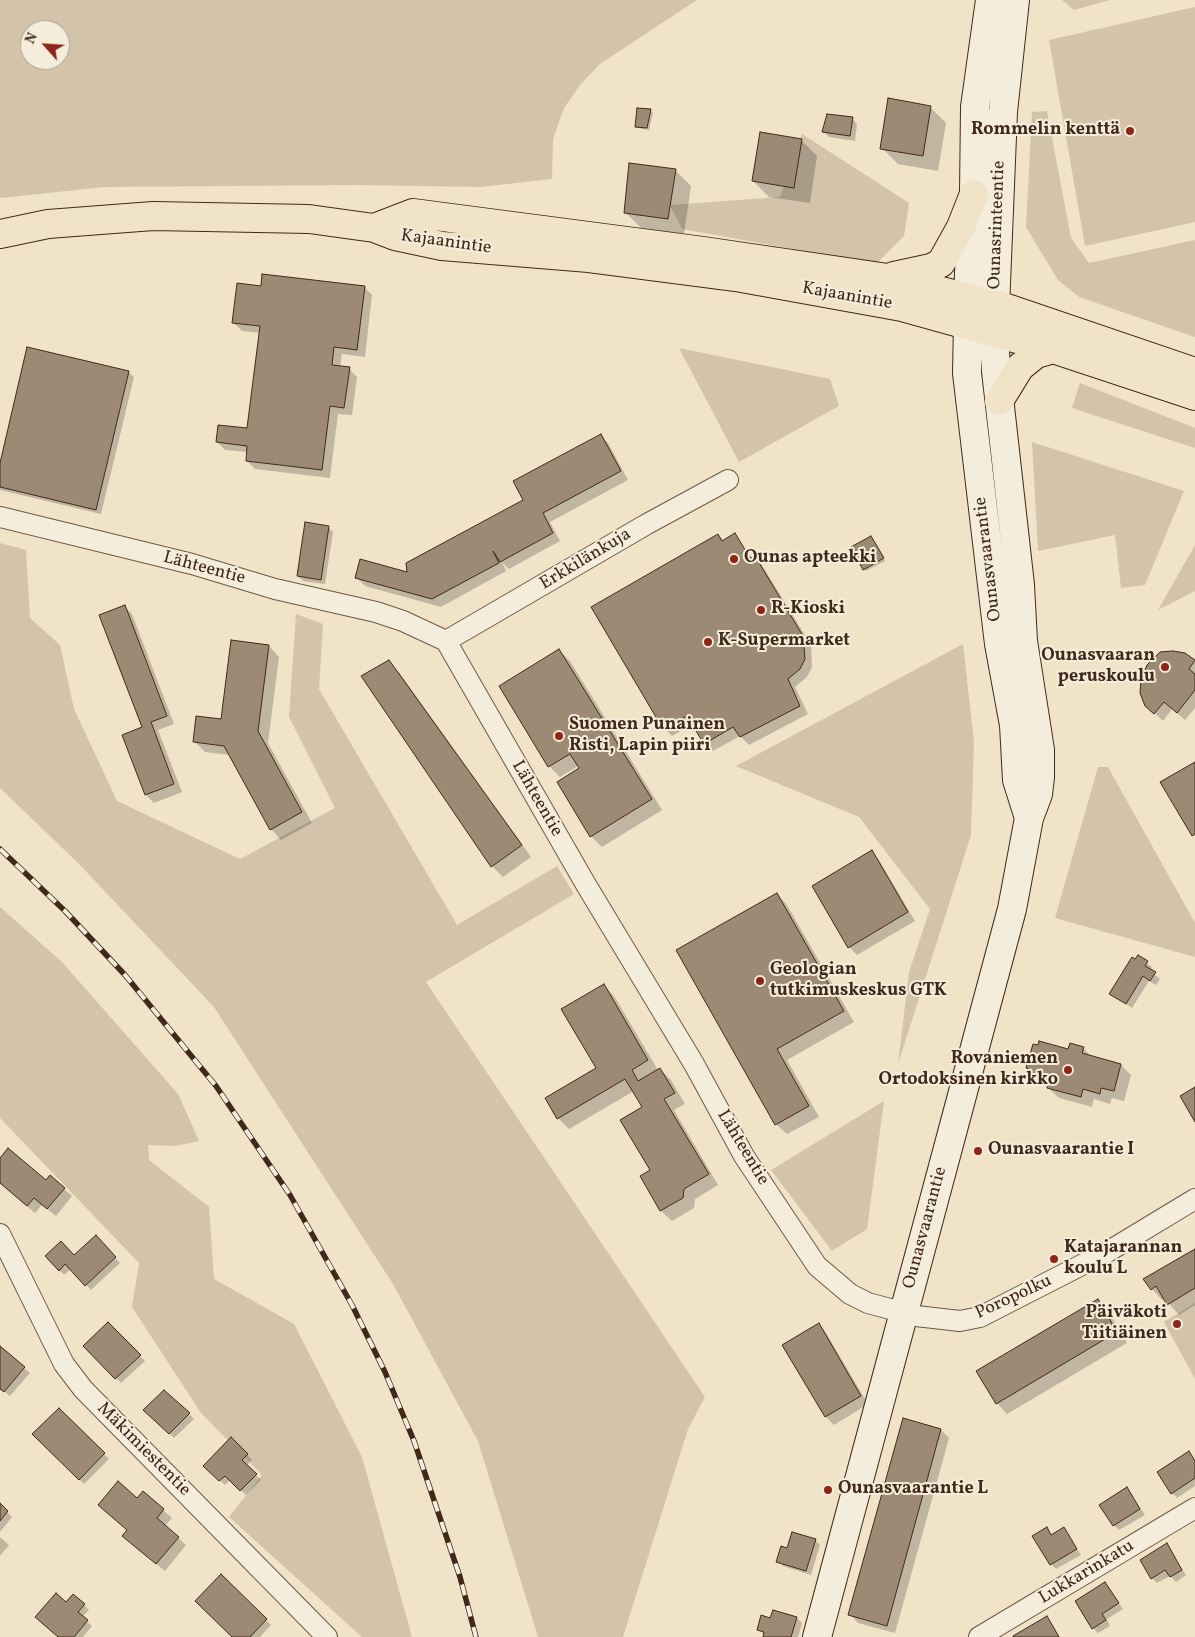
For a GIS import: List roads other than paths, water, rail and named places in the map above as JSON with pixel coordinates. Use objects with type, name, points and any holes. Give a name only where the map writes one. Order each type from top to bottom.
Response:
[{"type":"main road","points":[[888,278],[917,272],[941,263],[962,227],[974,194]]},
{"type":"main road","name":"Kajaanintie","points":[[374,228],[413,213],[703,250],[888,278],[968,311],[994,332],[1053,348],[1195,396]]},
{"type":"main road","points":[[0,234],[48,224],[153,216],[308,219],[374,228]]},
{"type":"main road","name":"Kajaanintie","points":[[374,228],[395,236],[442,246],[589,258],[736,277],[902,307],[968,311],[996,304],[1195,372]]},
{"type":"main road","points":[[999,401],[1020,367],[1036,354],[1053,348]]},
{"type":"street","name":"Ounasrinteentie","points":[[968,311],[974,194],[974,107],[1004,1]]},
{"type":"street","name":"Ounasrinteentie","points":[[994,332],[1003,112],[1004,1]]},
{"type":"street","name":"Ounasvaarantie","points":[[968,311],[967,373],[999,644],[1014,725],[1017,780],[1029,818]]},
{"type":"street","name":"Ounasvaarantie","points":[[817,1637],[1012,909],[1029,818],[1038,794],[1040,750],[1023,641],[1020,584],[999,401],[994,332]]},
{"type":"street","name":"Erkkilänkuja","points":[[446,641],[647,524],[728,480]]},
{"type":"street","name":"Lähteentie","points":[[0,517],[192,564],[275,589],[376,612],[403,621],[446,641],[580,875],[694,1064],[744,1156],[803,1246],[817,1266],[850,1294],[868,1303],[903,1313]]},
{"type":"street","name":"Poropolku","points":[[903,1313],[960,1321],[980,1317],[1109,1251],[1195,1199]]},
{"type":"street","name":"Mäkimiestentie","points":[[0,1234],[64,1364],[83,1389],[328,1637]]},
{"type":"street","name":"Lukkarinkatu","points":[[979,1637],[1195,1508]]},
{"type":"railway","points":[[0,849],[65,911],[125,975],[216,1086],[290,1195],[352,1305],[385,1372],[414,1441],[460,1577],[476,1637]]},
{"type":"place","name":"Rommelin kenttä","points":[[1130,131]]},
{"type":"place","name":"Ounas apteekki","points":[[734,559]]},
{"type":"place","name":"R-Kioski","points":[[761,610]]},
{"type":"place","name":"K-Supermarket","points":[[708,642]]},
{"type":"place","name":"Ounasvaaran peruskoulu","points":[[1165,667]]},
{"type":"place","name":"Suomen Punainen Risti, Lapin piiri","points":[[559,736]]},
{"type":"place","name":"Geologian tutkimuskeskus GTK","points":[[760,981]]},
{"type":"place","name":"Rovaniemen Ortodoksinen kirkko","points":[[1068,1070]]},
{"type":"place","name":"Ounasvaarantie I","points":[[978,1151]]},
{"type":"place","name":"Katajarannan koulu L","points":[[1054,1259]]},
{"type":"place","name":"Päiväkoti Tiitiäinen","points":[[1177,1324]]},
{"type":"place","name":"Ounasvaarantie L","points":[[828,1490]]}]
